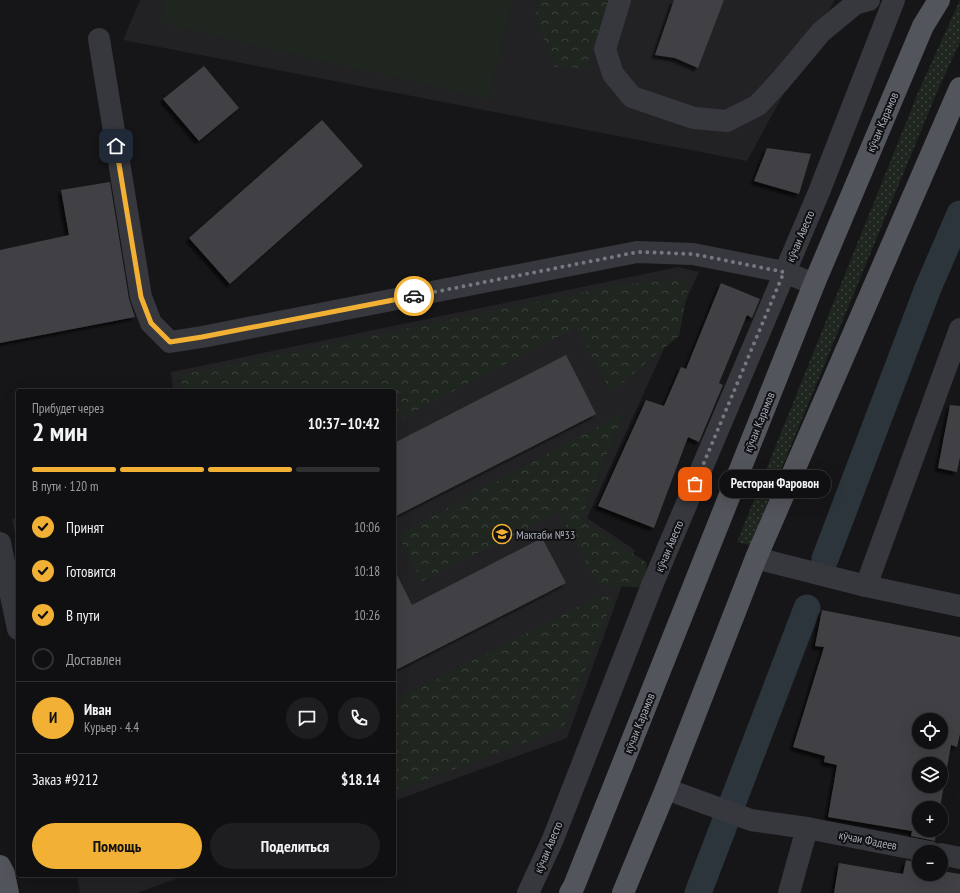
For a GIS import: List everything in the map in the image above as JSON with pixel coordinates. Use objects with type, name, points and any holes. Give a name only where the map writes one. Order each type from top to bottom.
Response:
[{"type":"main road","name":"кӯчаи Карамов","points":[[570,893],[814,284],[922,26],[939,0]]},
{"type":"main road","points":[[623,893],[666,790],[756,558],[960,88]]},
{"type":"main road","points":[[0,866],[4,874],[8,893]]},
{"type":"street","points":[[620,0],[605,49],[613,74],[632,97],[694,118],[726,120],[758,105],[821,32],[855,4],[869,0]]},
{"type":"street","name":"кӯчаи Авесто","points":[[528,893],[553,839],[653,584],[819,192],[894,0]]},
{"type":"street","points":[[99,39],[141,297],[151,323],[170,342],[638,252],[693,254],[784,272],[814,284]]},
{"type":"street","points":[[866,586],[960,329]]},
{"type":"street","points":[[0,543],[16,619]]},
{"type":"street","points":[[756,558],[866,586],[960,606]]},
{"type":"street","name":"кӯчаи Фадеев","points":[[666,790],[751,820],[806,828],[912,849]]},
{"type":"street","points":[[789,893],[806,828]]},
{"type":"street","points":[[948,855],[960,858]]},
{"type":"shaded area","points":[[140,0],[835,0],[747,161],[123,40]]},
{"type":"shaded area","name":"Мактаби №33","points":[[678,267],[699,272],[587,518],[635,550],[567,738],[396,800],[396,389],[173,389],[171,372]]},
{"type":"shaded area","points":[[16,518],[16,540],[12,519]]},
{"type":"shaded area","points":[[77,877],[181,877],[137,893],[80,893]]},
{"type":"green space","points":[[165,0],[512,0],[489,99],[160,23]]},
{"type":"green space","points":[[540,0],[609,0],[586,68],[555,67],[535,15]]},
{"type":"green space","points":[[960,0],[960,42],[937,92],[750,545],[737,542],[920,88]]},
{"type":"green space","points":[[690,278],[679,336],[611,392],[577,327],[396,421],[396,389],[182,389],[181,375],[618,285]]},
{"type":"green space","points":[[624,412],[581,519],[647,563],[644,588],[598,584],[559,512],[422,581],[398,535]]},
{"type":"green space","points":[[614,596],[563,728],[396,791],[396,700],[595,598]]},
{"type":"building","points":[[674,0],[724,0],[698,68],[675,58],[655,55]]},
{"type":"building","points":[[204,66],[239,108],[199,141],[163,99]]},
{"type":"building","points":[[322,120],[363,166],[230,284],[189,238]]},
{"type":"building","points":[[767,148],[811,154],[799,194],[754,181]]},
{"type":"building","points":[[110,182],[129,299],[135,317],[0,343],[0,250],[69,235],[61,190]]},
{"type":"building","points":[[721,283],[760,299],[752,318],[747,315],[719,383],[723,385],[699,442],[688,437],[654,528],[598,506],[646,400],[664,406],[681,367],[686,369]]},
{"type":"building","points":[[566,355],[596,414],[396,516],[396,442]]},
{"type":"building","points":[[950,405],[960,406],[960,457],[957,472],[938,468]]},
{"type":"building","points":[[542,538],[566,583],[396,670],[396,573],[412,605]]},
{"type":"building","points":[[822,610],[960,637],[960,734],[957,747],[951,745],[948,762],[948,757],[912,757],[912,793],[943,793],[941,801],[912,801],[912,831],[828,817],[837,765],[824,762],[825,756],[793,747],[824,647],[815,646]]},
{"type":"building","points":[[916,837],[935,837],[935,841]]},
{"type":"building","points":[[906,860],[912,861],[912,881],[948,881],[948,872],[960,874],[960,893],[834,893],[839,863],[903,874]]},
{"type":"waterway","points":[[825,559],[928,288],[960,214]]},
{"type":"waterway","points":[[698,893],[807,608]]},
{"type":"way so far","points":[[414,296],[638,252],[693,254],[784,272],[695,484]]},
{"type":"place","name":"Ресторан Фаровон","points":[[695,484]]},
{"type":"place","name":"Мактаби №33","points":[[502,534]]},
{"type":"route","points":[[116,146],[141,297],[151,323],[170,342],[414,296]]}]
